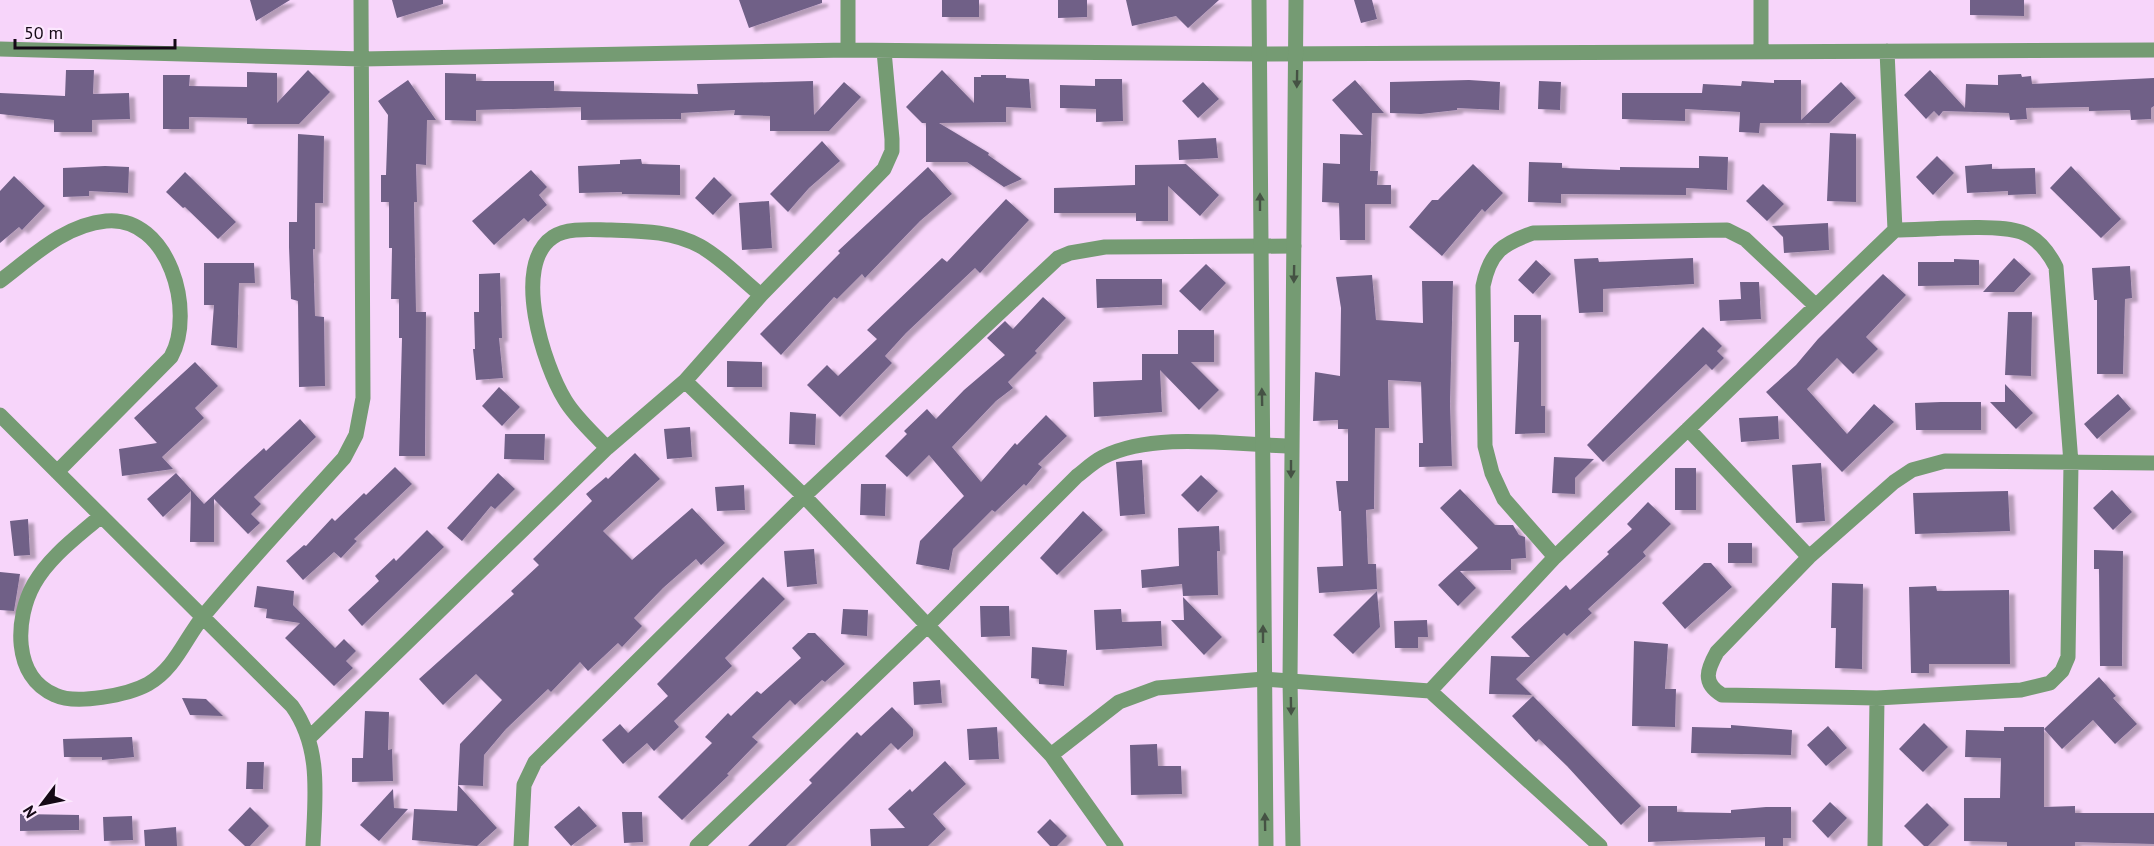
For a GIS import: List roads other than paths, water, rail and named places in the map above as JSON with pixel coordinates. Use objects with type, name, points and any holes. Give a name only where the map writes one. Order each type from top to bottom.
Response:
[{"type":"street","points":[[101,516],[51,560],[34,584],[26,604],[21,625],[20,649],[30,673],[55,696],[70,698],[114,695],[147,685],[162,675],[174,662],[203,616],[344,458],[356,435],[362,418],[362,0]]},
{"type":"street","points":[[848,0],[848,50]]},
{"type":"street","points":[[1259,0],[1266,846]]},
{"type":"street","points":[[1293,846],[1290,680],[1296,0]]},
{"type":"street","points":[[1761,0],[1761,51]]},
{"type":"street","points":[[0,49],[362,59],[848,50],[1259,54],[2154,50]]},
{"type":"street","points":[[309,738],[607,448],[686,381],[761,295],[884,169],[889,159],[892,139],[884,51]]},
{"type":"street","points":[[1887,51],[1895,230]]},
{"type":"street","points":[[0,281],[59,236],[75,228],[107,221],[128,223],[148,232],[164,256],[176,283],[182,326],[178,345],[171,357],[57,472]]},
{"type":"street","points":[[1430,691],[1555,557],[1895,230],[2002,229],[2021,232],[2040,243],[2049,252],[2056,267],[2071,463],[2068,657],[2062,671],[2050,683],[2021,690],[1877,698],[1722,695],[1713,690],[1707,680],[1708,669],[1717,652],[1809,557],[1894,482],[1925,465],[1945,461],[2071,463],[2154,463]]},
{"type":"street","points":[[607,448],[566,402],[545,360],[535,306],[534,275],[539,253],[549,240],[567,231],[600,230],[641,231],[681,237],[702,248],[761,295]]},
{"type":"street","points":[[1555,557],[1504,499],[1492,473],[1485,446],[1483,286],[1487,266],[1498,251],[1533,233],[1726,230],[1745,239],[1816,306]]},
{"type":"street","points":[[521,846],[524,785],[535,762],[804,496],[1058,258],[1070,253],[1105,247],[1294,246]]},
{"type":"street","points":[[686,381],[804,496],[1051,755],[1116,846]]},
{"type":"street","points":[[0,415],[292,706],[309,738],[314,754],[313,846]]},
{"type":"street","points":[[1688,429],[1809,557]]},
{"type":"street","points":[[697,846],[927,626],[1077,476],[1101,458],[1127,447],[1156,443],[1291,446]]},
{"type":"street","points":[[1051,755],[1119,702],[1157,688],[1264,679],[1430,691],[1600,846]]},
{"type":"street","points":[[1875,846],[1877,698]]}]
